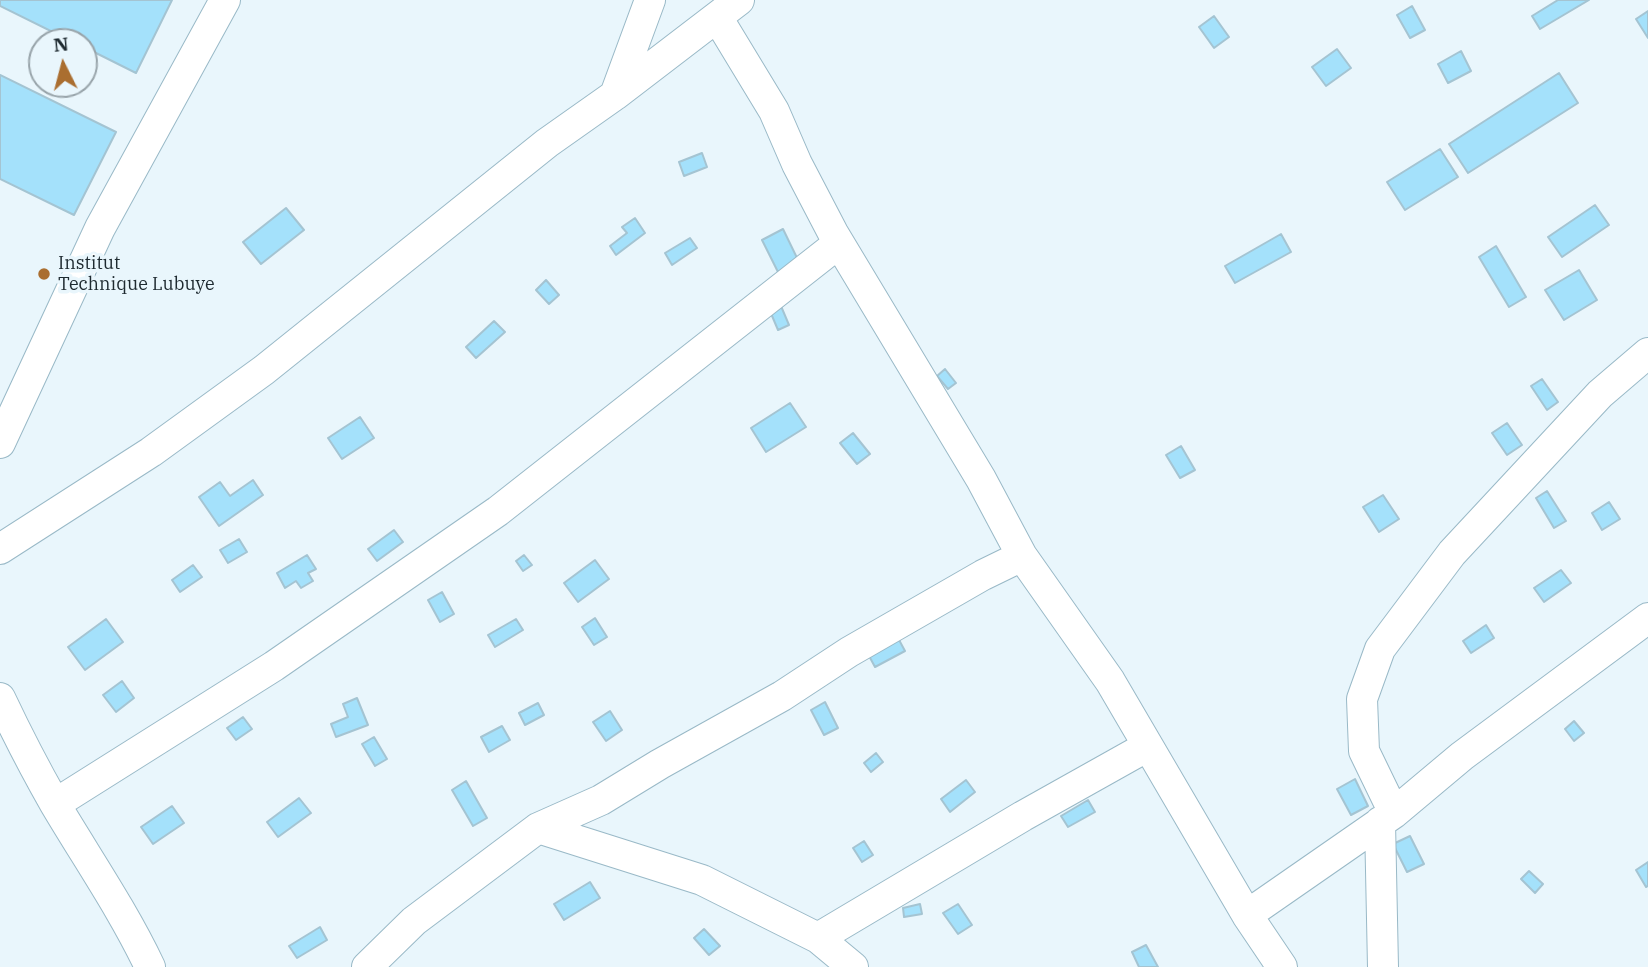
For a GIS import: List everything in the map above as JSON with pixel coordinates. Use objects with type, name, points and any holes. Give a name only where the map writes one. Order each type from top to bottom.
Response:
[{"type":"street","points":[[0,443],[100,228],[225,0]]},
{"type":"street","points":[[615,95],[650,0]]},
{"type":"street","points":[[0,548],[150,452],[264,370],[547,143],[728,9],[797,164],[839,243],[981,479],[1022,556],[1110,681],[1247,915],[1282,967]]},
{"type":"street","points":[[55,804],[274,666],[498,512],[839,243]]},
{"type":"street","points":[[1383,967],[1387,818],[1364,751],[1362,699],[1380,649],[1452,553],[1600,394],[1648,353]]},
{"type":"street","points":[[367,967],[414,921],[538,828],[601,800],[782,696],[849,652],[983,575],[1022,556]]},
{"type":"street","points":[[1247,915],[1387,818],[1462,756],[1648,618]]},
{"type":"street","points":[[0,698],[55,804],[133,931],[150,967]]},
{"type":"street","points":[[818,938],[1023,816],[1148,746]]},
{"type":"street","points":[[538,828],[702,880],[818,938],[853,967]]},
{"type":"building","points":[[0,0],[172,0],[136,73],[98,54],[98,28],[45,28],[0,6]]},
{"type":"building","points":[[1558,0],[1589,0],[1540,29],[1532,16]]},
{"type":"building","points":[[1412,6],[1425,30],[1410,38],[1397,15]]},
{"type":"building","points":[[1648,11],[1648,38],[1636,19]]},
{"type":"building","points":[[1214,16],[1229,37],[1214,48],[1199,27]]},
{"type":"building","points":[[1337,49],[1351,68],[1326,86],[1312,67]]},
{"type":"building","points":[[1461,51],[1471,71],[1448,83],[1438,64]]},
{"type":"building","points":[[1559,73],[1578,103],[1468,173],[1449,144]]},
{"type":"building","points":[[0,75],[28,89],[28,98],[47,98],[116,132],[74,215],[0,179]]},
{"type":"building","points":[[1440,149],[1458,177],[1405,210],[1387,182]]},
{"type":"building","points":[[702,153],[707,167],[684,176],[679,162]]},
{"type":"building","points":[[1595,205],[1609,225],[1562,257],[1548,237]]},
{"type":"building","points":[[286,208],[304,230],[261,264],[243,242]]},
{"type":"building","points":[[635,218],[645,233],[616,255],[610,246],[627,233],[622,227]]},
{"type":"building","points":[[783,229],[799,262],[778,272],[762,240]]},
{"type":"building","points":[[1281,234],[1291,252],[1235,283],[1225,266]]},
{"type":"building","points":[[690,238],[697,248],[672,265],[665,253]]},
{"type":"building","points":[[1496,246],[1526,297],[1509,307],[1479,257]]},
{"type":"building","points":[[1579,270],[1597,300],[1564,320],[1545,290]]},
{"type":"building","points":[[546,280],[559,295],[549,304],[536,290]]},
{"type":"building","points":[[778,299],[789,325],[778,330],[767,304]]},
{"type":"building","points":[[494,321],[505,332],[476,358],[466,347]]},
{"type":"building","points":[[945,369],[956,383],[948,389],[937,376]]},
{"type":"building","points":[[1542,379],[1558,402],[1547,410],[1531,386]]},
{"type":"building","points":[[790,403],[806,427],[766,452],[751,428]]},
{"type":"building","points":[[360,417],[374,438],[342,459],[328,438]]},
{"type":"building","points":[[1507,423],[1522,445],[1507,455],[1492,433]]},
{"type":"building","points":[[853,433],[870,454],[857,464],[840,443]]},
{"type":"building","points":[[1181,446],[1195,470],[1180,478],[1166,455]]},
{"type":"building","points":[[253,480],[263,495],[219,526],[199,497],[220,482],[230,496]]},
{"type":"building","points":[[1547,491],[1566,521],[1554,528],[1536,498]]},
{"type":"building","points":[[1383,495],[1399,519],[1379,532],[1363,507]]},
{"type":"building","points":[[1609,502],[1620,519],[1602,530],[1592,513]]},
{"type":"building","points":[[394,530],[403,542],[377,561],[368,549]]},
{"type":"building","points":[[239,539],[247,552],[228,563],[220,550]]},
{"type":"building","points":[[307,555],[316,569],[308,573],[313,581],[301,588],[296,581],[285,588],[277,573]]},
{"type":"building","points":[[524,555],[532,565],[523,571],[516,561]]},
{"type":"building","points":[[595,560],[609,579],[578,602],[564,583]]},
{"type":"building","points":[[193,565],[202,577],[180,592],[172,580]]},
{"type":"building","points":[[1561,570],[1571,583],[1544,602],[1534,588]]},
{"type":"building","points":[[442,592],[454,614],[440,622],[428,600]]},
{"type":"building","points":[[595,618],[607,637],[594,645],[582,627]]},
{"type":"building","points":[[106,619],[123,642],[85,670],[68,647]]},
{"type":"building","points":[[516,619],[523,630],[495,647],[488,635]]},
{"type":"building","points":[[1486,625],[1494,638],[1471,653],[1463,641]]},
{"type":"building","points":[[898,638],[905,651],[875,667],[868,654]]},
{"type":"building","points":[[122,681],[134,698],[116,712],[103,695]]},
{"type":"building","points":[[357,698],[368,725],[336,737],[331,724],[348,717],[343,704]]},
{"type":"building","points":[[825,702],[838,728],[824,735],[811,710]]},
{"type":"building","points":[[538,703],[544,715],[525,725],[519,713]]},
{"type":"building","points":[[610,711],[622,730],[606,741],[593,722]]},
{"type":"building","points":[[243,717],[252,729],[236,740],[227,728]]},
{"type":"building","points":[[1574,721],[1584,733],[1574,741],[1565,729]]},
{"type":"building","points":[[502,726],[510,740],[489,752],[481,737]]},
{"type":"building","points":[[374,737],[387,759],[375,766],[362,744]]},
{"type":"building","points":[[876,753],[883,762],[871,772],[864,763]]},
{"type":"building","points":[[1355,779],[1368,806],[1351,815],[1337,789]]},
{"type":"building","points":[[966,780],[975,792],[950,812],[941,799]]},
{"type":"building","points":[[466,781],[487,818],[473,826],[452,790]]},
{"type":"building","points":[[299,798],[311,813],[278,837],[267,822]]},
{"type":"building","points":[[1088,800],[1095,812],[1068,827],[1061,816]]},
{"type":"building","points":[[172,806],[184,823],[153,844],[141,827]]},
{"type":"building","points":[[1410,836],[1424,864],[1407,872],[1393,844]]},
{"type":"building","points":[[864,841],[873,855],[862,862],[853,848]]},
{"type":"building","points":[[1648,862],[1648,886],[1646,887],[1636,870]]},
{"type":"building","points":[[1529,871],[1543,884],[1535,893],[1521,879]]},
{"type":"building","points":[[590,882],[600,898],[564,920],[554,904]]},
{"type":"building","points":[[920,904],[922,914],[904,917],[903,908]]},
{"type":"building","points":[[958,904],[972,925],[958,934],[943,913]]},
{"type":"building","points":[[320,927],[327,940],[297,958],[289,946]]},
{"type":"building","points":[[704,929],[720,946],[709,955],[694,938]]},
{"type":"building","points":[[1146,945],[1158,967],[1139,967],[1132,952]]},
{"type":"place","name":"Institut Technique Lubuye","points":[[44,274]]}]
